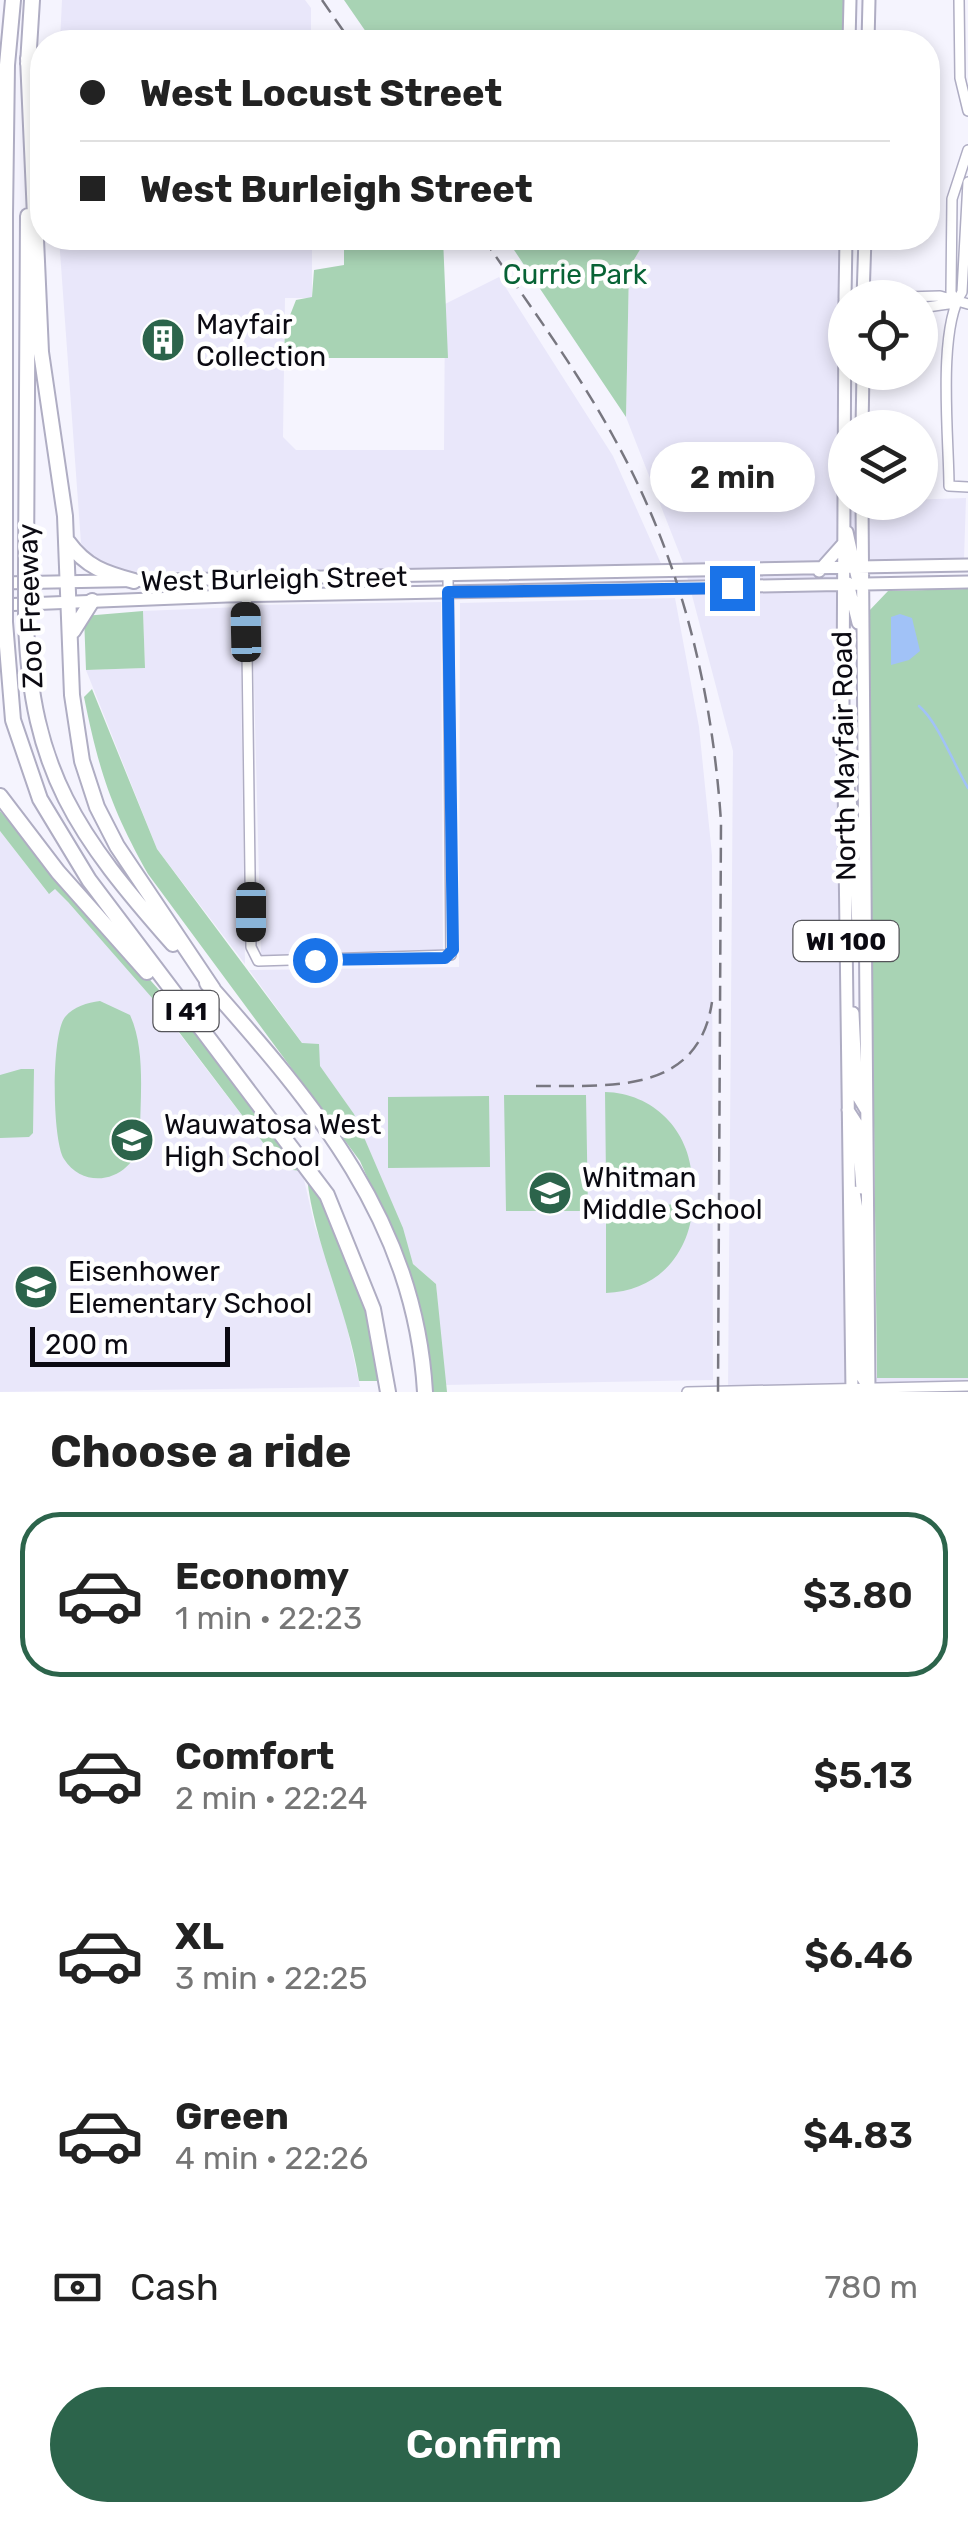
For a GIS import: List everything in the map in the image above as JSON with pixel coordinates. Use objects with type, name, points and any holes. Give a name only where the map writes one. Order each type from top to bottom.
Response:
[{"type":"highway","name":"Zoo Freeway","points":[[13,0],[7,64],[4,215],[2,577],[14,720],[40,799],[89,880],[328,1195],[374,1308],[388,1392]]},
{"type":"highway","name":"Zoo Freeway","points":[[32,0],[28,58],[26,622],[36,716],[52,773],[76,824],[127,892],[322,1119],[357,1170],[412,1303],[426,1392]]},
{"type":"highway","points":[[28,58],[30,103]]},
{"type":"highway","points":[[0,250],[4,215]]},
{"type":"highway","points":[[36,250],[41,352],[67,540],[76,734],[97,807],[130,868],[213,989]]},
{"type":"highway","points":[[67,540],[82,560],[101,572],[134,581]]},
{"type":"highway","points":[[71,636],[76,621],[92,601]]},
{"type":"highway","points":[[0,796],[59,873],[187,1012]]},
{"type":"main road","points":[[849,30],[850,0]]},
{"type":"main road","points":[[868,30],[869,0]]},
{"type":"main road","name":"North Mayfair Road","points":[[845,280],[846,250]]},
{"type":"main road","points":[[865,250],[866,280]]},
{"type":"main road","points":[[843,520],[862,636]]},
{"type":"main road","name":"North Mayfair Road","points":[[843,520],[842,544],[853,570]]},
{"type":"main road","name":"North Mayfair Road","points":[[853,1391],[842,609],[851,586],[860,520]]},
{"type":"main road","points":[[819,571],[842,544]]},
{"type":"main road","name":"West Burleigh Street","points":[[2,577],[68,583],[246,576],[448,577],[968,565]]},
{"type":"main road","name":"West Burleigh Street","points":[[0,605],[246,596],[968,582]]},
{"type":"main road","points":[[861,610],[884,585]]},
{"type":"main road","name":"North Mayfair Road","points":[[851,586],[861,610],[862,636],[869,1390]]},
{"type":"main road","points":[[813,587],[842,609]]},
{"type":"main road","points":[[844,771],[852,793],[856,842],[864,851]]},
{"type":"main road","points":[[844,850],[854,864],[855,926],[865,981]]},
{"type":"main road","points":[[846,976],[856,1034],[857,1096],[866,1110]]},
{"type":"main road","points":[[848,1110],[858,1124],[858,1168],[867,1216]]},
{"type":"main road","points":[[848,1162],[859,1220],[860,1372],[869,1390]]},
{"type":"street","points":[[959,0],[960,78],[968,111]]},
{"type":"street","points":[[956,302],[951,292],[952,198],[968,150]]},
{"type":"street","points":[[968,182],[962,292],[956,302],[950,337],[949,486],[968,486]]},
{"type":"street","points":[[938,296],[968,304]]},
{"type":"street","points":[[938,305],[956,302]]},
{"type":"street","points":[[246,576],[254,960],[451,955],[448,577]]},
{"type":"street","points":[[687,1392],[968,1386]]},
{"type":"shaded area","points":[[62,0],[305,0],[311,8],[311,30],[61,30]]},
{"type":"shaded area","points":[[60,250],[312,250],[312,298],[285,298],[283,437],[296,450],[444,450],[445,304],[499,277],[613,456],[663,568],[122,572],[93,560],[81,543]]},
{"type":"shaded area","points":[[640,250],[841,250],[842,280],[828,280],[828,390],[843,390],[844,410],[828,410],[828,520],[938,520],[938,499],[966,498],[964,559],[837,563],[846,1377],[968,1378],[968,1392],[728,1392],[733,751],[684,565],[626,417],[629,268]]},
{"type":"shaded area","points":[[675,598],[699,727],[712,855],[713,1380],[444,1385],[436,1284],[413,1264],[354,1114],[249,970],[459,967],[460,603]]},
{"type":"shaded area","points":[[441,602],[443,954],[261,956],[252,605]]},
{"type":"shaded area","points":[[240,607],[245,964],[157,849],[86,670],[145,668],[143,611]]},
{"type":"shaded area","name":"Wauwatosa West High School","points":[[0,831],[48,893],[55,889],[143,986],[283,1169],[302,1171],[315,1227],[338,1286],[360,1387],[0,1392]]},
{"type":"green space","points":[[344,0],[844,0],[844,30],[365,30]]},
{"type":"green space","points":[[344,250],[444,250],[448,358],[284,358],[285,328],[296,300],[312,297],[314,270],[344,265]]},
{"type":"green space","name":"Currie Park","points":[[514,250],[640,250],[629,268],[626,417]]},
{"type":"green space","points":[[968,589],[968,1378],[877,1378],[868,612],[888,591]]},
{"type":"green space","points":[[143,611],[145,668],[86,670],[84,616]]},
{"type":"green space","points":[[92,689],[157,849],[302,1043],[319,1044],[320,1066],[354,1114],[403,1228],[413,1264],[436,1284],[447,1392],[428,1392],[387,1222],[360,1161],[148,874],[135,850],[115,809],[95,747],[84,697]]},
{"type":"green space","points":[[0,811],[183,1017],[306,1168],[283,1169],[160,1007],[68,902],[55,889],[49,894],[0,831]]},
{"type":"green space","points":[[100,1001],[130,1015],[138,1043],[141,1090],[137,1150],[122,1171],[98,1178],[74,1170],[64,1159],[57,1131],[55,1088],[57,1044],[65,1017],[77,1008]]},
{"type":"green space","points":[[34,1069],[33,1133],[29,1137],[0,1138],[0,1075]]},
{"type":"green space","points":[[605,1092],[639,1099],[666,1117],[684,1145],[692,1179],[606,1179]]},
{"type":"green space","points":[[504,1095],[586,1095],[588,1211],[506,1211]]},
{"type":"green space","points":[[489,1096],[490,1167],[388,1168],[388,1097]]},
{"type":"green space","points":[[307,1178],[336,1225],[356,1275],[370,1326],[378,1381],[359,1381]]},
{"type":"green space","points":[[693,1204],[685,1239],[668,1266],[641,1285],[606,1293],[606,1206]]},
{"type":"water","points":[[900,614],[912,618],[920,651],[909,660],[891,665],[891,617]]},
{"type":"waterway","points":[[919,706],[939,733],[968,788]]},
{"type":"railway","points":[[322,0],[343,30]]},
{"type":"railway","points":[[491,250],[583,385],[637,481],[674,575],[701,672],[721,822],[718,1392]]},
{"type":"railway","points":[[536,1086],[620,1084],[669,1070],[689,1055],[703,1033],[712,1002]]},
{"type":"place","name":"Mayfair Collection","points":[[163,340]]},
{"type":"place","name":"Wauwatosa West High School","points":[[132,1140]]},
{"type":"place","name":"Whitman Middle School","points":[[550,1193]]},
{"type":"place","name":"Eisenhower Elementary School","points":[[36,1287]]},
{"type":"route","points":[[315,960],[445,958],[453,950],[448,592],[732,588]]}]
